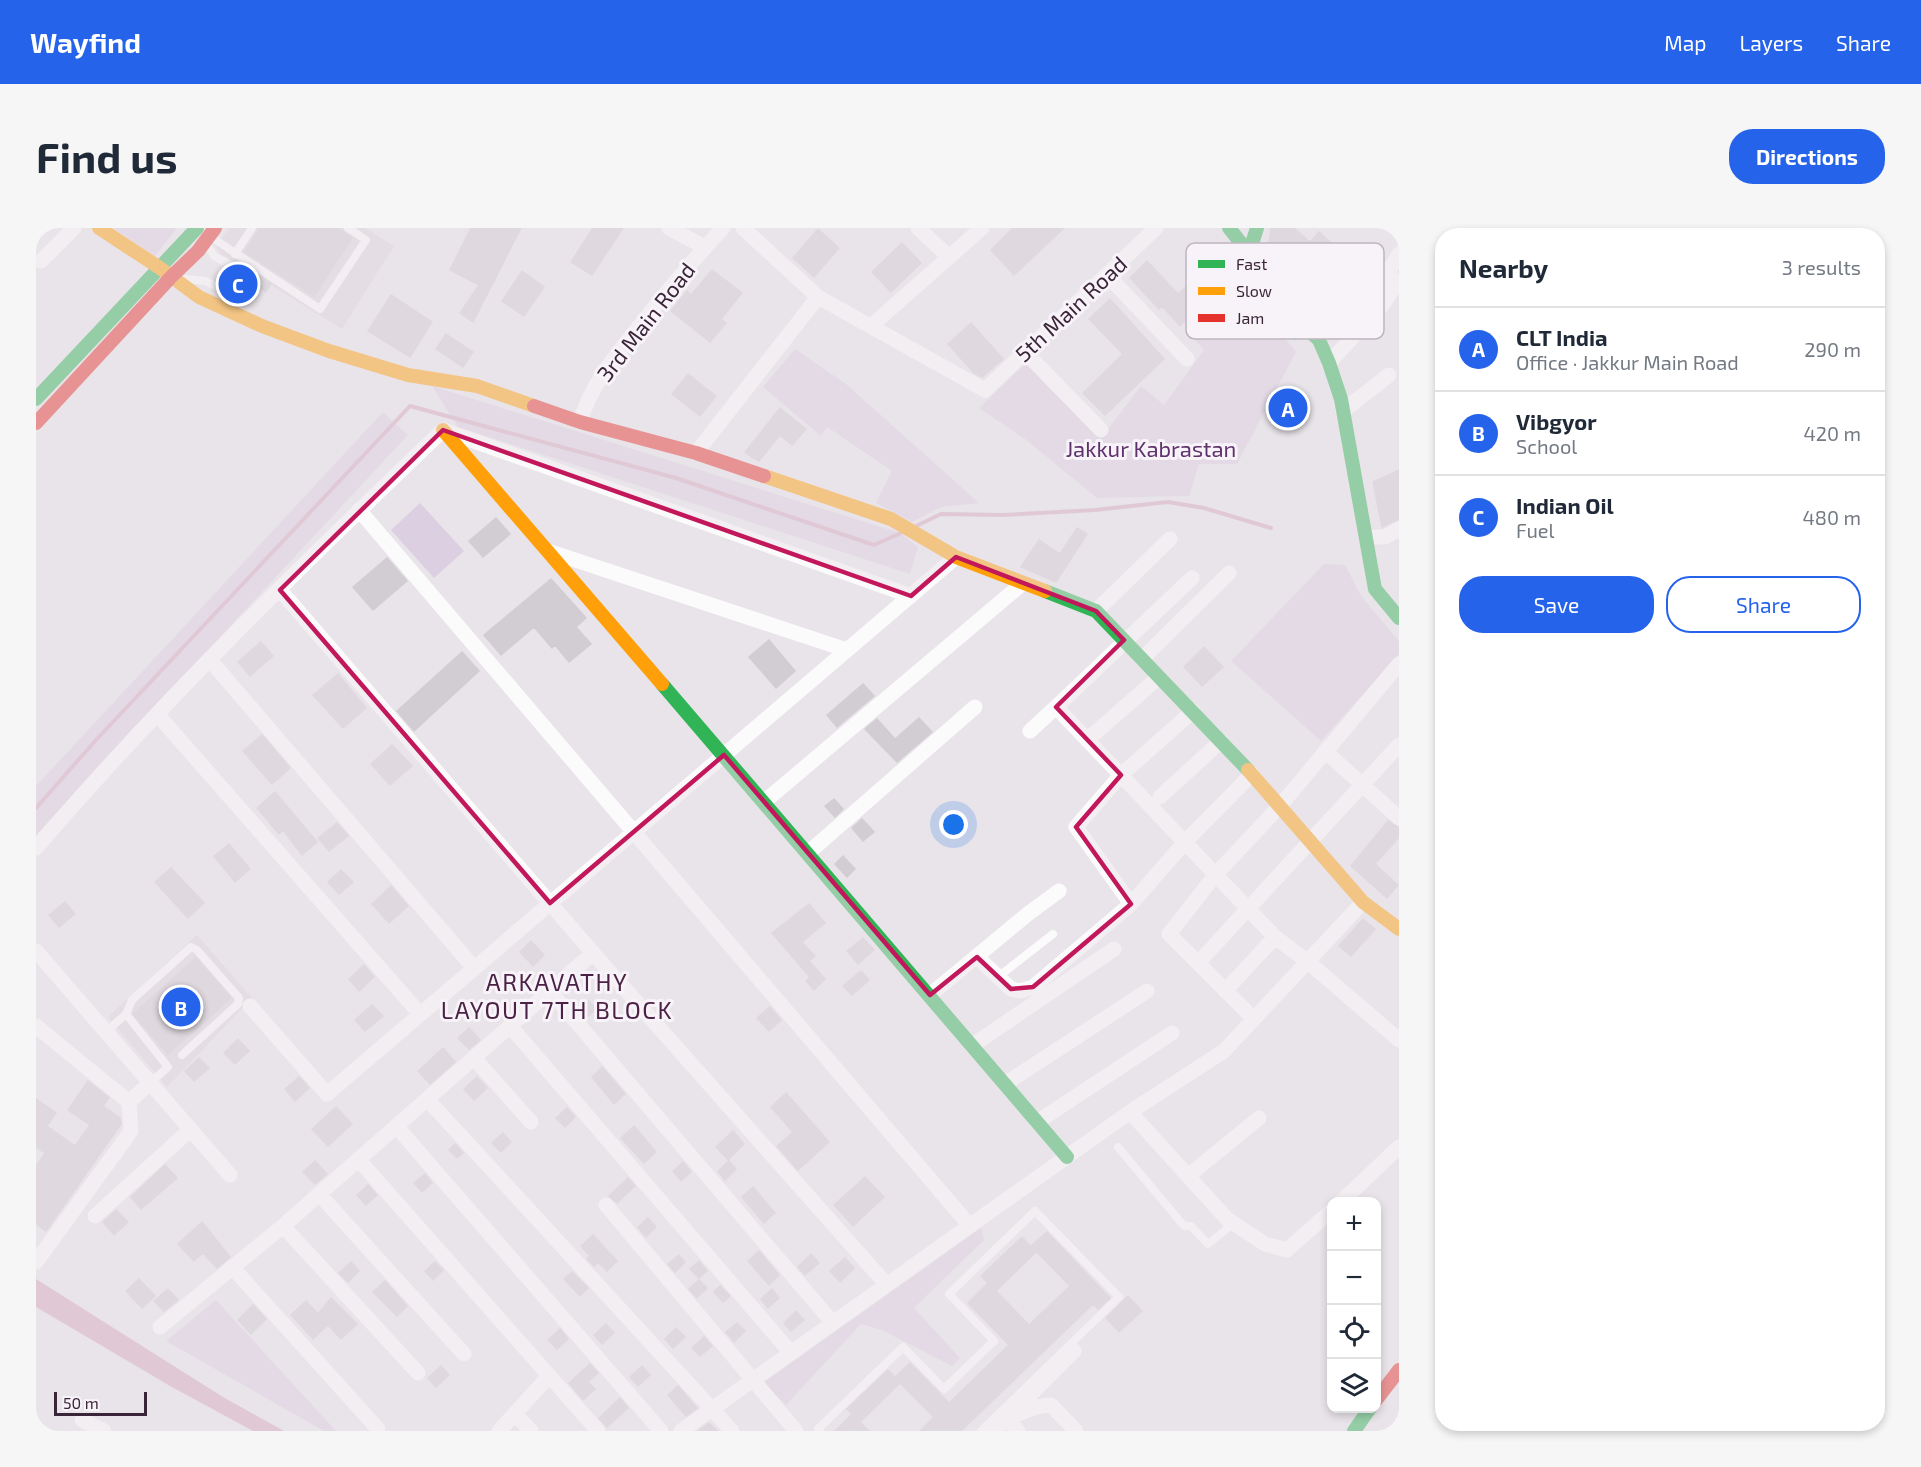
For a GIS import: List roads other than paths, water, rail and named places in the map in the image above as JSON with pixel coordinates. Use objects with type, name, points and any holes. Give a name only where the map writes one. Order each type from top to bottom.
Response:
[{"type":"street","points":[[41,261],[74,228]]},
{"type":"street","points":[[99,228],[166,272],[199,297],[262,326],[329,351],[408,375],[477,386],[580,422],[696,453],[891,519],[956,557],[1096,611],[1252,774],[1363,902],[1399,929]]},
{"type":"street","points":[[36,423],[166,272],[197,228]]},
{"type":"street","points":[[669,228],[705,248]]},
{"type":"street","name":"3rd Main Road","points":[[580,422],[588,398],[600,378],[660,300],[723,228]]},
{"type":"street","points":[[744,228],[818,297],[871,326],[982,228]]},
{"type":"street","points":[[918,228],[950,257]]},
{"type":"street","name":"5th Main Road","points":[[871,326],[985,390],[1156,228]]},
{"type":"street","points":[[1229,228],[1241,243]]},
{"type":"street","points":[[1252,243],[1257,228]]},
{"type":"street","points":[[36,399],[166,272],[210,235]]},
{"type":"street","points":[[1384,278],[1399,254]]},
{"type":"street","points":[[1107,275],[1187,359]]},
{"type":"street","points":[[1384,303],[1399,280]]},
{"type":"street","points":[[696,453],[818,297]]},
{"type":"street","points":[[1318,339],[1329,363],[1343,411],[1375,589],[1399,618]]},
{"type":"street","points":[[1329,363],[1350,339]]},
{"type":"street","points":[[1025,352],[1101,430]]},
{"type":"street","points":[[1343,411],[1389,375]]},
{"type":"street","points":[[36,848],[75,802],[157,714],[359,510],[443,430]]},
{"type":"street","points":[[443,430],[930,994],[1067,1157]]},
{"type":"street","points":[[443,430],[911,596]]},
{"type":"street","points":[[359,510],[970,1226]]},
{"type":"street","points":[[1366,537],[1385,537],[1397,532]]},
{"type":"street","points":[[1096,611],[1170,539]]},
{"type":"street","points":[[547,550],[847,650]]},
{"type":"street","points":[[250,1006],[327,1094],[956,557]]},
{"type":"street","points":[[1142,659],[1229,573]]},
{"type":"street","points":[[1030,731],[1192,578]]},
{"type":"street","points":[[765,802],[1023,583]]},
{"type":"street","points":[[280,590],[593,953],[887,1285]]},
{"type":"street","points":[[210,660],[474,968]]},
{"type":"street","points":[[1254,1019],[1168,934],[1216,874],[1280,807],[1399,664]]},
{"type":"street","points":[[1087,740],[1160,677]]},
{"type":"street","points":[[808,853],[975,707]]},
{"type":"street","points":[[1056,707],[1275,937],[1308,962],[1399,1040]]},
{"type":"street","points":[[1131,904],[1077,827],[1121,775],[1193,711]]},
{"type":"street","points":[[157,714],[420,1014]]},
{"type":"street","points":[[1160,797],[1221,741]]},
{"type":"street","points":[[1198,963],[1399,745]]},
{"type":"street","points":[[1325,751],[1399,818]]},
{"type":"street","points":[[977,957],[1011,989],[1020,991],[1033,987],[1131,904],[1185,842],[1252,774]]},
{"type":"street","points":[[930,994],[1059,891]]},
{"type":"street","points":[[681,1431],[1130,1112],[1224,1051],[1363,902]]},
{"type":"street","points":[[1225,991],[1275,937]]},
{"type":"street","points":[[973,1045],[1114,950]]},
{"type":"street","points":[[36,951],[230,1175]]},
{"type":"street","points":[[160,1327],[283,1226],[593,953]]},
{"type":"street","points":[[1005,1084],[1147,991]]},
{"type":"street","points":[[550,992],[833,1323]]},
{"type":"street","points":[[36,1026],[129,1102],[131,1131],[36,1262]]},
{"type":"street","points":[[510,1026],[791,1353]]},
{"type":"street","points":[[1037,1122],[1172,1033]]},
{"type":"street","points":[[474,1058],[531,1122]]},
{"type":"street","points":[[129,1102],[150,1083]]},
{"type":"street","points":[[427,1099],[732,1431]]},
{"type":"street","points":[[1130,1112],[1227,1219],[1265,1244],[1287,1250],[1327,1214]]},
{"type":"street","points":[[1188,1176],[1259,1118]]},
{"type":"street","points":[[396,1126],[661,1431]]},
{"type":"street","points":[[95,1216],[191,1129]]},
{"type":"street","points":[[1346,1197],[1399,1147]]},
{"type":"street","points":[[358,1159],[598,1431]]},
{"type":"street","points":[[319,1194],[464,1354]]},
{"type":"street","points":[[606,1205],[796,1431]]},
{"type":"street","points":[[283,1226],[418,1373]]},
{"type":"street","points":[[232,1267],[378,1430]]},
{"type":"street","points":[[993,1431],[1004,1415],[1074,1351]]},
{"type":"street","points":[[1381,1395],[1399,1370]]},
{"type":"street","points":[[499,1431],[549,1376]]},
{"type":"street","points":[[1004,1415],[1036,1407],[1051,1406],[1076,1431]]},
{"type":"street","points":[[1354,1431],[1367,1413]]},
{"type":"street","points":[[515,1414],[531,1431]]},
{"type":"street","points":[[1004,1415],[1018,1431]]},
{"type":"street","points":[[82,1420],[104,1431]]},
{"type":"lane","points":[[235,254],[252,228]]},
{"type":"lane","points":[[210,235],[235,254],[320,309],[366,240],[348,228]]},
{"type":"lane","points":[[210,235],[214,256],[241,271],[230,293]]},
{"type":"lane","points":[[218,288],[231,266]]},
{"type":"lane","points":[[166,272],[205,281],[244,300],[252,287],[237,279]]},
{"type":"lane","points":[[998,977],[1053,934]]},
{"type":"lane","points":[[106,1032],[126,1014],[132,1000],[191,947],[197,950],[239,998],[238,1004],[182,1055]]},
{"type":"lane","points":[[126,1014],[168,1067],[150,1083]]},
{"type":"lane","points":[[1118,1148],[1184,1226],[1191,1226],[1208,1244],[1234,1223]]},
{"type":"lane","points":[[820,1431],[818,1429],[903,1347],[944,1389],[994,1341],[949,1294],[1035,1211],[1119,1298],[1004,1415],[981,1431]]},
{"type":"waterway","points":[[36,808],[96,740],[410,406],[676,478],[874,545],[901,533]]},
{"type":"waterway","points":[[916,526],[941,514],[1003,515],[1095,510],[1168,502],[1204,508],[1271,528]]},
{"type":"place","name":"Indian Oil","points":[[238,284]]},
{"type":"place","name":"CLT India","points":[[1288,408]]},
{"type":"place","name":"Vibgyor","points":[[181,1007]]},
{"type":"district","name":"ARKAVATHY LAYOUT 7TH BLOCK","points":[[557,997]]},
{"type":"park label","name":"Jakkur Kabrastan","points":[[1151,449]]}]
